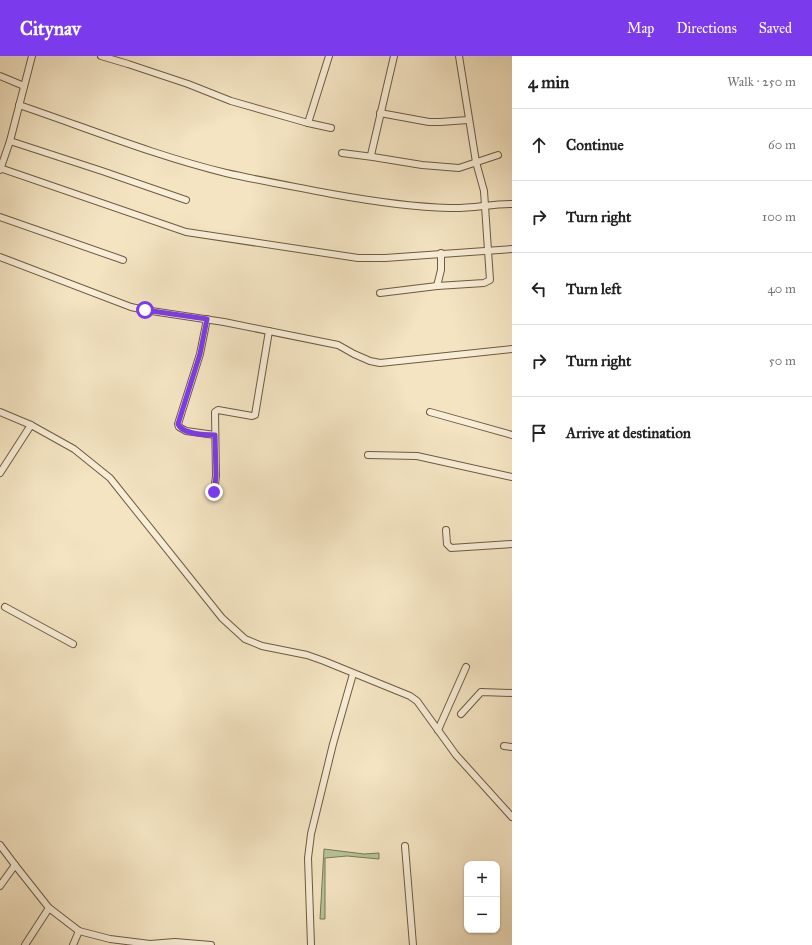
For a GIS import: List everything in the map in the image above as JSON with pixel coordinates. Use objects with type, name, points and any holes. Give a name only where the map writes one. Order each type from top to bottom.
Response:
[{"type":"street","points":[[32,56],[10,141],[0,169],[186,232],[358,258],[386,258],[512,249]]},
{"type":"street","points":[[101,56],[173,79],[231,101],[308,124],[331,128]]},
{"type":"street","points":[[308,124],[329,56]]},
{"type":"street","points":[[373,157],[371,152],[394,56]]},
{"type":"street","points":[[380,293],[437,286],[484,283],[490,280],[484,191],[476,162],[468,120],[459,56]]},
{"type":"street","points":[[0,76],[24,86]]},
{"type":"street","points":[[19,105],[191,163],[262,181],[392,203],[448,208],[474,208],[497,204],[512,204]]},
{"type":"street","points":[[380,113],[429,122],[468,120]]},
{"type":"street","points":[[10,141],[186,200]]},
{"type":"street","points":[[342,154],[459,168],[498,155]]},
{"type":"street","points":[[0,217],[123,260]]},
{"type":"street","points":[[437,286],[441,270],[442,253]]},
{"type":"street","points":[[0,257],[131,307],[207,319],[338,345],[370,361],[380,363],[512,349]]},
{"type":"street","points":[[207,319],[200,354],[178,424],[179,427],[186,431],[215,435]]},
{"type":"street","points":[[214,492],[216,476],[215,412],[218,410],[252,416],[255,414],[269,331]]},
{"type":"street","points":[[0,412],[31,425],[74,449],[110,478],[213,607],[238,634],[252,643],[324,661],[410,696],[418,701],[456,755],[512,817]]},
{"type":"street","points":[[430,412],[512,435]]},
{"type":"street","points":[[0,473],[31,425]]},
{"type":"street","points":[[368,455],[417,456],[512,477]]},
{"type":"street","points":[[446,530],[447,544],[451,548],[512,544]]},
{"type":"street","points":[[5,607],[73,644]]},
{"type":"street","points":[[438,730],[466,666]]},
{"type":"street","points":[[311,945],[308,858],[310,834],[353,674]]},
{"type":"street","points":[[461,714],[481,692],[512,693]]},
{"type":"street","points":[[504,746],[512,747]]},
{"type":"street","points":[[0,845],[49,908],[79,931],[109,942],[150,945],[175,942],[210,945]]},
{"type":"street","points":[[405,846],[413,945]]},
{"type":"street","points":[[0,886],[15,865]]},
{"type":"street","points":[[25,945],[49,908]]},
{"type":"street","points":[[73,945],[79,931]]},
{"type":"green space","points":[[324,849],[364,854],[379,853],[379,859],[347,856],[325,858],[325,919],[320,919]]},
{"type":"route","points":[[145,310],[207,319],[200,354],[178,424],[182,430],[215,435],[216,476],[214,492]]}]
